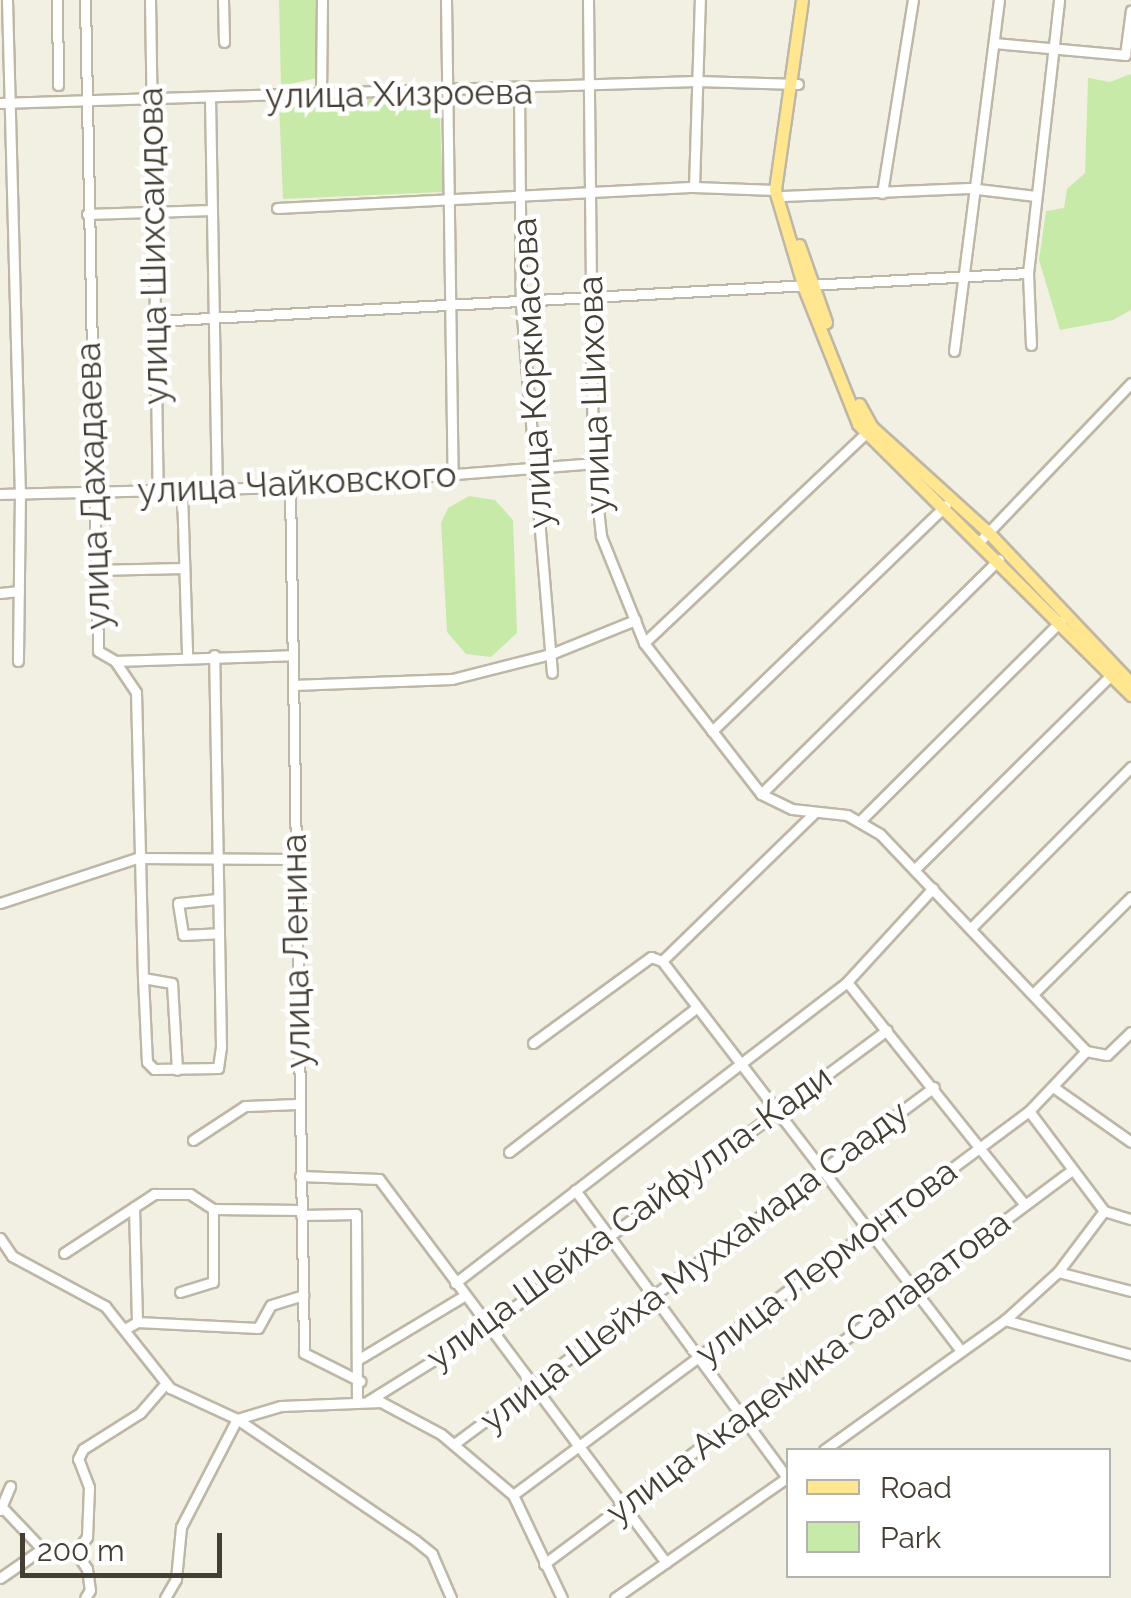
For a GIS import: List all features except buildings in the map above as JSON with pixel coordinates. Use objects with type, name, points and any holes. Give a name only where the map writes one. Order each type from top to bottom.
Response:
[{"type":"main road","points":[[805,0],[779,193],[808,288],[869,430],[984,536],[1131,683]]},
{"type":"main road","points":[[869,430],[952,500],[999,560],[1062,620],[1131,695]]},
{"type":"street","points":[[7,0],[4,102],[20,493],[18,661]]},
{"type":"street","points":[[56,0],[58,85]]},
{"type":"street","name":"улица Дахадаева","points":[[84,0],[91,491],[98,651],[114,660],[136,692],[137,858],[147,1062],[154,1069],[177,1070]]},
{"type":"street","name":"улица Шихсаидова","points":[[150,0],[158,493]]},
{"type":"street","points":[[223,0],[224,42]]},
{"type":"street","points":[[322,0],[322,96]]},
{"type":"street","points":[[446,0],[453,476]]},
{"type":"street","name":"улица Шихова","points":[[588,0],[587,195],[593,463],[601,536],[644,643],[761,794]]},
{"type":"street","points":[[694,187],[700,0]]},
{"type":"street","points":[[882,193],[913,0]]},
{"type":"street","points":[[954,352],[968,277],[1000,0]]},
{"type":"street","points":[[1031,345],[1028,273],[1060,0]]},
{"type":"street","points":[[994,43],[1125,56],[1131,10]]},
{"type":"street","name":"улица Хизроева","points":[[4,102],[588,89],[696,80],[794,84]]},
{"type":"street","name":"улица Коркмасова","points":[[519,91],[522,304],[552,674]]},
{"type":"street","points":[[210,98],[217,490]]},
{"type":"street","points":[[276,208],[694,187],[779,193],[977,189],[1036,196]]},
{"type":"street","points":[[87,214],[212,210]]},
{"type":"street","points":[[154,321],[451,308],[1028,273]]},
{"type":"street","points":[[984,536],[1131,383]]},
{"type":"street","points":[[644,643],[869,430]]},
{"type":"street","name":"улица Чайковского","points":[[0,494],[290,487],[593,463]]},
{"type":"street","name":"улица Ленина","points":[[290,487],[304,1354],[360,1381]]},
{"type":"street","points":[[182,492],[188,656]]},
{"type":"street","points":[[712,732],[952,500]]},
{"type":"street","points":[[999,560],[761,794],[813,814],[861,820],[916,868],[1086,1051],[1107,1055],[1131,1032]]},
{"type":"street","points":[[93,570],[184,568]]},
{"type":"street","points":[[0,593],[19,592]]},
{"type":"street","points":[[292,685],[452,679],[551,654],[635,620]]},
{"type":"street","points":[[861,820],[1062,620]]},
{"type":"street","points":[[143,978],[172,983],[177,1070],[218,1068],[214,655]]},
{"type":"street","points":[[114,660],[292,655]]},
{"type":"street","points":[[916,868],[1112,674]]},
{"type":"street","points":[[972,927],[1131,766]]},
{"type":"street","points":[[662,961],[813,814]]},
{"type":"street","points":[[0,903],[137,858],[294,859]]},
{"type":"street","points":[[454,1284],[847,982],[933,888]]},
{"type":"street","points":[[1035,992],[1131,897]]},
{"type":"street","points":[[217,899],[178,903],[183,934],[218,933]]},
{"type":"street","points":[[533,1044],[651,957],[662,961],[820,1172],[960,1348]]},
{"type":"street","points":[[847,982],[1025,1204]]},
{"type":"street","points":[[508,1152],[697,1007]]},
{"type":"street","name":"улица Шейха Сайфулла-Кади","points":[[363,1401],[487,1327],[888,1030]]},
{"type":"street","name":"улица Лермонтова","points":[[513,1495],[1030,1111],[1056,1090],[1086,1051]]},
{"type":"street","name":"улица Шейха Муххамада Сааду","points":[[454,1444],[652,1293],[934,1088]]},
{"type":"street","points":[[1056,1090],[1131,1142]]},
{"type":"street","points":[[193,1140],[246,1106],[299,1104]]},
{"type":"street","points":[[1030,1111],[1104,1211],[1131,1219]]},
{"type":"street","name":"улица Академика Салаватова","points":[[544,1564],[1072,1170]]},
{"type":"street","points":[[300,1176],[378,1178],[576,1448],[666,1562]]},
{"type":"street","points":[[575,1190],[786,1475]]},
{"type":"street","points":[[64,1254],[154,1194],[190,1194],[213,1209],[356,1214],[363,1401]]},
{"type":"street","points":[[134,1207],[138,1322]]},
{"type":"street","points":[[180,1292],[214,1282],[213,1209]]},
{"type":"street","points":[[827,1448],[960,1348],[1005,1320],[1058,1272],[1104,1211]]},
{"type":"street","points":[[0,1238],[12,1256],[66,1280],[126,1329],[165,1384],[237,1419],[415,1540],[432,1554],[452,1598]]},
{"type":"street","points":[[1058,1272],[1131,1291]]},
{"type":"street","points":[[126,1329],[138,1322],[258,1328],[271,1305],[303,1295]]},
{"type":"street","points":[[359,1358],[419,1328],[464,1296]]},
{"type":"street","points":[[1005,1320],[1131,1353]]},
{"type":"street","points":[[76,1552],[87,1538],[89,1487],[78,1459],[83,1448],[140,1413],[165,1384]]},
{"type":"street","points":[[165,1598],[176,1579],[181,1527],[237,1419],[281,1406],[363,1401],[381,1402],[454,1444],[513,1495],[562,1598]]},
{"type":"street","points":[[615,1598],[786,1479]]},
{"type":"street","points":[[10,1486],[1,1509],[42,1549],[76,1552],[88,1569],[90,1590],[84,1598]]},
{"type":"street","points":[[0,1578],[42,1549]]},
{"type":"green space","points":[[279,0],[318,0],[317,78],[281,86]]},
{"type":"green space","points":[[1131,74],[1131,310],[1113,320],[1060,330],[1039,260],[1046,211],[1064,208],[1067,189],[1085,173],[1088,78],[1110,82]]},
{"type":"green space","points":[[439,96],[443,192],[283,199],[279,103]]},
{"type":"green space","points":[[469,496],[495,500],[513,520],[517,633],[491,657],[466,654],[447,632],[441,523],[448,508]]}]
